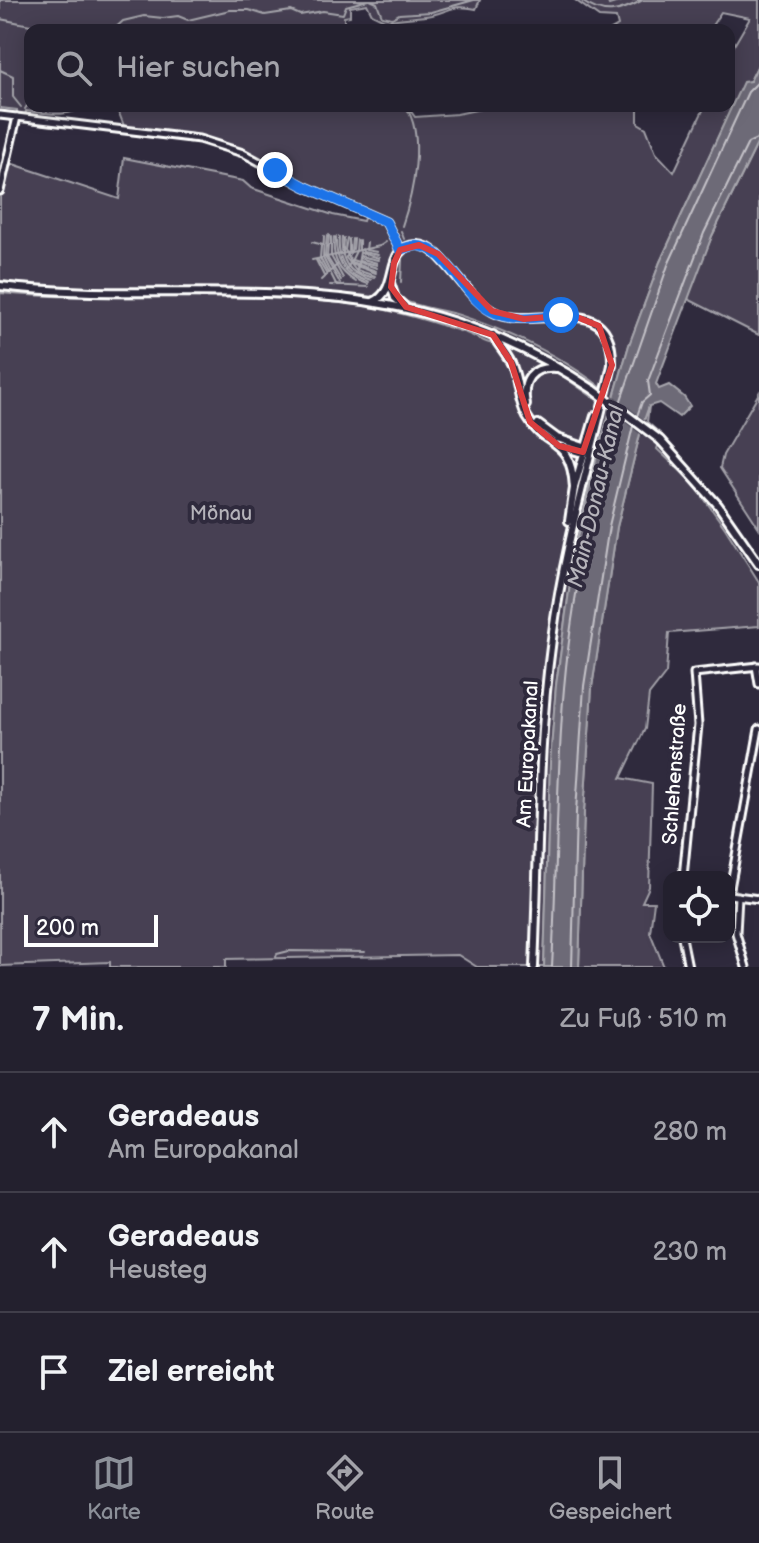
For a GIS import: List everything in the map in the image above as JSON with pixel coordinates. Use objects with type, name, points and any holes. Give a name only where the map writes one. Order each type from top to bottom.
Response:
[{"type":"main road","name":"Am Europakanal","points":[[400,250],[414,245],[431,248],[472,297],[498,314],[524,319],[572,315],[595,323],[608,338],[612,352],[603,400],[574,488],[551,642],[541,745],[534,965]]},
{"type":"main road","points":[[373,302],[383,296],[390,283],[400,250]]},
{"type":"main road","points":[[390,283],[395,298],[408,309]]},
{"type":"main road","points":[[0,286],[87,293],[306,296],[373,302],[408,309],[493,335],[561,368],[660,440],[718,505],[759,564]]},
{"type":"main road","points":[[493,335],[511,362],[522,408],[530,422],[559,446],[573,469],[574,488]]},
{"type":"main road","points":[[561,368],[545,367],[529,375],[524,389],[525,405],[533,420],[544,430],[587,450]]},
{"type":"main road","points":[[559,446],[587,450]]},
{"type":"main road","name":"Am Europakanal","points":[[566,549],[587,450]]},
{"type":"street","points":[[0,115],[199,139],[223,145],[304,186],[386,222],[400,250]]},
{"type":"street","points":[[0,191],[17,117]]},
{"type":"street","points":[[758,666],[759,684]]},
{"type":"street","name":"Schlehenstraße","points":[[684,871],[698,725],[694,673],[758,666]]},
{"type":"street","points":[[733,871],[759,729]]},
{"type":"street","points":[[735,896],[759,899]]},
{"type":"street","points":[[738,896],[736,933],[746,967]]},
{"type":"street","points":[[683,943],[688,967]]},
{"type":"highlighted area","points":[[419,245],[438,254],[492,311],[524,319],[572,315],[599,326],[612,365],[583,452],[559,446],[530,422],[511,362],[493,335],[406,307],[391,287],[394,263],[400,250]]},
{"type":"green space","points":[[0,0],[480,0],[476,9],[457,7],[432,15],[386,21],[372,14],[367,4],[350,7],[350,16],[344,17],[344,24],[24,24],[25,117],[17,116],[17,110],[0,108]]},
{"type":"green space","name":"Mönau","points":[[575,0],[607,0],[609,5],[625,0],[759,0],[759,63],[750,81],[743,83],[735,100],[735,44],[750,18],[721,12],[713,24],[618,24],[616,18],[599,17]]},
{"type":"green space","name":"Mönau","points":[[119,112],[411,112],[415,117],[467,112],[638,112],[638,123],[646,128],[656,153],[674,172],[702,112],[730,112],[660,262],[629,345],[595,463],[574,555],[556,685],[550,763],[544,967],[477,967],[458,955],[226,959],[226,967],[110,967],[110,962],[0,966],[0,293],[263,298],[364,306],[393,311],[503,345],[554,370],[597,400],[602,388],[569,365],[516,337],[459,315],[400,299],[393,284],[395,267],[404,253],[421,248],[438,257],[470,297],[487,311],[488,305],[472,291],[441,251],[424,242],[406,243],[396,250],[386,288],[377,297],[283,291],[94,289],[0,281],[0,177],[13,164],[119,199],[124,158],[243,181],[251,188],[333,215],[363,221],[365,215],[315,194],[251,158],[198,139],[126,131]]},
{"type":"green space","points":[[759,140],[759,335],[686,298],[712,236]]},
{"type":"green space","points":[[759,393],[759,528],[720,468],[723,455]]},
{"type":"green space","points":[[649,406],[647,422],[662,435],[657,449],[693,483],[759,582],[759,626],[669,633],[666,673],[649,695],[645,729],[621,778],[652,784],[649,887],[642,902],[654,902],[650,932],[664,967],[579,967],[592,687],[617,527]]},
{"type":"water","name":"Main-Donau-Kanal","points":[[759,63],[759,140],[712,236],[656,384],[659,389],[669,385],[690,406],[679,417],[659,403],[649,406],[617,527],[592,687],[579,967],[544,967],[550,763],[556,685],[574,555],[595,463],[629,345],[660,262],[729,112],[735,112],[735,99],[743,82],[750,81]]},
{"type":"pier","points":[[610,393],[647,422],[643,436],[606,407]]},
{"type":"waterway","points":[[120,24],[144,16],[178,16],[188,20],[230,10],[249,10],[265,15],[291,11],[300,15],[323,11],[343,14],[346,6],[368,0]]},
{"type":"waterway","points":[[370,0],[377,3],[382,16],[392,18],[399,14],[431,12],[474,0]]},
{"type":"waterway","points":[[580,0],[604,11],[626,8],[643,0]]},
{"type":"waterway","points":[[0,19],[25,24]]},
{"type":"waterway","points":[[0,70],[13,76],[13,97],[21,107]]},
{"type":"waterway","points":[[402,226],[416,164],[415,132],[408,112]]},
{"type":"waterway","points":[[401,231],[404,239]]},
{"type":"waterway","points":[[329,235],[327,257],[341,280]]},
{"type":"waterway","points":[[324,236],[323,258],[337,286]]},
{"type":"waterway","points":[[327,236],[325,257],[340,283]]},
{"type":"waterway","points":[[331,237],[331,256],[343,278]]},
{"type":"waterway","points":[[334,237],[338,263],[356,282]]},
{"type":"waterway","points":[[336,237],[337,253],[343,267],[353,277],[368,284]]},
{"type":"waterway","points":[[339,237],[345,266],[354,275],[369,282]]},
{"type":"waterway","points":[[342,237],[342,253],[347,265],[356,274],[371,280]]},
{"type":"waterway","points":[[343,253],[344,238]]},
{"type":"waterway","points":[[347,238],[345,250],[351,262],[376,271]]},
{"type":"waterway","points":[[349,239],[349,251]]},
{"type":"waterway","points":[[346,257],[351,252],[352,239]]},
{"type":"waterway","points":[[353,249],[354,239]]},
{"type":"waterway","points":[[356,251],[357,240]]},
{"type":"waterway","points":[[359,240],[359,250]]},
{"type":"waterway","points":[[312,242],[323,245]]},
{"type":"waterway","points":[[367,242],[366,250],[377,252]]},
{"type":"waterway","points":[[312,260],[380,246],[386,242]]},
{"type":"waterway","points":[[321,246],[320,258],[328,273]]},
{"type":"waterway","points":[[362,249],[363,252],[378,255]]},
{"type":"waterway","points":[[348,267],[356,251]]},
{"type":"waterway","points":[[357,270],[360,252]]},
{"type":"waterway","points":[[361,253],[379,258]]},
{"type":"waterway","points":[[360,256],[378,260]]},
{"type":"waterway","points":[[346,258],[357,272]]},
{"type":"waterway","points":[[359,258],[377,263]]},
{"type":"waterway","points":[[316,260],[324,276]]},
{"type":"waterway","points":[[318,260],[327,275]]},
{"type":"waterway","points":[[352,260],[377,268]]},
{"type":"waterway","points":[[401,282],[402,260]]},
{"type":"waterway","points":[[359,261],[377,265]]},
{"type":"waterway","points":[[321,280],[338,264]]},
{"type":"waterway","points":[[351,264],[376,273]]},
{"type":"waterway","points":[[357,270],[375,276]]},
{"type":"waterway","points":[[357,273],[374,278]]},
{"type":"waterway","points":[[330,285],[368,287]]},
{"type":"waterway","points":[[276,957],[289,951],[365,952]]},
{"type":"route","points":[[275,170],[386,222],[400,250],[414,245],[431,248],[472,297],[492,311],[524,319],[561,315]]}]
